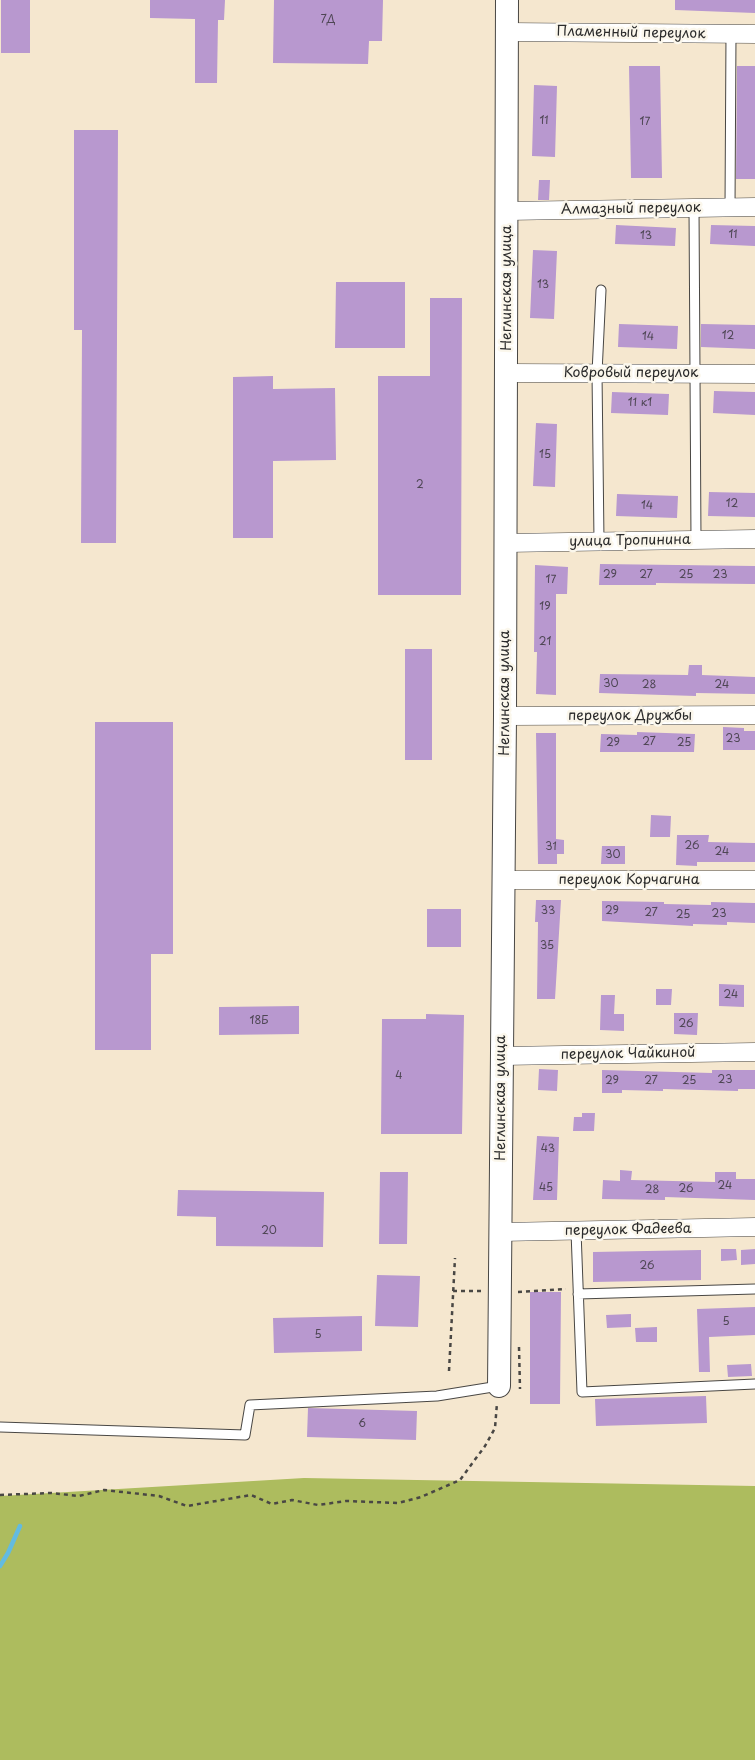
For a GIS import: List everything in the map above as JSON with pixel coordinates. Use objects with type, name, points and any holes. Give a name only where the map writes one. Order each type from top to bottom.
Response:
[{"type":"street","name":"Неглинская улица","points":[[507,0],[506,543],[500,1232],[509,1387]]},
{"type":"street","name":"Пламенный переулок","points":[[508,32],[755,34]]},
{"type":"street","name":"Алмазный переулок","points":[[507,210],[755,207]]},
{"type":"street","name":"Ковровый переулок","points":[[506,373],[755,374]]},
{"type":"street","name":"улица Тропинина","points":[[506,543],[755,539]]},
{"type":"street","name":"переулок Дружбы","points":[[505,716],[755,715]]},
{"type":"street","name":"переулок Корчагина","points":[[503,880],[755,880]]},
{"type":"street","name":"переулок Чайкиной","points":[[501,1056],[755,1052]]},
{"type":"street","name":"переулок Фадеева","points":[[500,1232],[755,1227]]},
{"type":"lane","points":[[730,208],[731,34]]},
{"type":"lane","points":[[694,208],[696,540]]},
{"type":"lane","points":[[599,541],[597,373],[602,290]]},
{"type":"lane","points":[[576,1231],[582,1392],[755,1384]]},
{"type":"lane","points":[[578,1291],[755,1289]]},
{"type":"lane","points":[[0,1428],[51,1427],[245,1435],[250,1405],[437,1396],[509,1387]]},
{"type":"path","points":[[450,1371],[455,1258]]},
{"type":"path","points":[[518,1300],[518,1290],[578,1291]]},
{"type":"path","points":[[0,1495],[51,1493],[78,1496],[104,1490],[159,1496],[187,1506],[251,1495],[272,1504],[292,1500],[318,1505],[346,1501],[398,1503],[421,1497],[460,1480],[485,1446],[495,1428],[509,1387],[519,1340]]},
{"type":"green space","points":[[304,1478],[755,1486],[755,1760],[0,1760],[0,1496]]},
{"type":"building","points":[[1,0],[30,0],[30,53],[1,53]]},
{"type":"building","points":[[150,0],[225,0],[224,20],[218,20],[217,83],[195,83],[195,19],[150,18]]},
{"type":"building","points":[[274,0],[383,0],[382,41],[369,41],[368,64],[273,63]]},
{"type":"building","points":[[675,0],[755,0],[755,13],[675,10]]},
{"type":"building","points":[[629,66],[660,66],[662,178],[631,178]]},
{"type":"building","points":[[737,66],[755,66],[755,179],[736,179]]},
{"type":"building","points":[[534,85],[557,86],[555,157],[532,156]]},
{"type":"building","points":[[74,130],[118,130],[116,543],[81,543],[82,330],[74,330]]},
{"type":"building","points":[[539,180],[550,180],[549,200],[538,200]]},
{"type":"building","points":[[616,225],[676,228],[675,246],[615,244]]},
{"type":"building","points":[[711,225],[755,226],[755,246],[710,244]]},
{"type":"building","points":[[533,250],[557,251],[554,319],[530,318]]},
{"type":"building","points":[[336,282],[405,282],[405,348],[335,348]]},
{"type":"building","points":[[430,298],[462,298],[461,595],[378,595],[378,376],[430,376]]},
{"type":"building","points":[[619,324],[678,326],[677,349],[618,347]]},
{"type":"building","points":[[701,324],[755,325],[755,349],[701,347]]},
{"type":"building","points":[[273,376],[273,389],[335,388],[336,460],[273,461],[273,538],[233,538],[233,377]]},
{"type":"building","points":[[714,391],[755,392],[755,415],[713,413]]},
{"type":"building","points":[[612,392],[669,394],[668,415],[611,413]]},
{"type":"building","points":[[536,423],[557,424],[555,487],[533,486]]},
{"type":"building","points":[[709,492],[755,493],[755,517],[708,516]]},
{"type":"building","points":[[617,494],[678,496],[677,518],[616,516]]},
{"type":"building","points":[[600,564],[755,566],[755,584],[656,583],[656,585],[599,585]]},
{"type":"building","points":[[535,565],[568,567],[567,594],[556,594],[556,695],[536,694],[537,652],[534,652]]},
{"type":"building","points":[[405,649],[432,649],[432,760],[405,760]]},
{"type":"building","points":[[689,665],[702,665],[702,675],[755,677],[755,694],[696,693],[696,696],[599,693],[600,674],[688,675]]},
{"type":"building","points":[[95,722],[173,722],[173,954],[151,954],[151,1050],[95,1050]]},
{"type":"building","points":[[723,727],[744,728],[744,731],[755,731],[755,750],[723,750]]},
{"type":"building","points":[[637,732],[695,734],[694,752],[600,752],[601,734],[637,735]]},
{"type":"building","points":[[536,733],[556,733],[556,839],[564,840],[564,854],[557,854],[557,864],[538,864]]},
{"type":"building","points":[[651,815],[671,816],[670,837],[650,837]]},
{"type":"building","points":[[677,835],[709,835],[708,842],[755,843],[755,862],[697,862],[697,866],[676,865]]},
{"type":"building","points":[[602,846],[625,846],[625,864],[601,864]]},
{"type":"building","points":[[536,900],[561,900],[555,999],[537,999],[538,922],[535,922]]},
{"type":"building","points":[[602,901],[711,905],[711,902],[755,903],[755,923],[727,922],[727,925],[693,924],[693,926],[602,921]]},
{"type":"building","points":[[427,909],[461,909],[461,947],[427,947]]},
{"type":"building","points":[[719,984],[744,985],[744,1007],[719,1006]]},
{"type":"building","points":[[656,989],[672,989],[671,1005],[656,1005]]},
{"type":"building","points":[[601,995],[615,995],[614,1014],[624,1014],[624,1031],[600,1030]]},
{"type":"building","points":[[299,1006],[299,1034],[219,1035],[219,1007]]},
{"type":"building","points":[[674,1013],[698,1013],[697,1035],[674,1034]]},
{"type":"building","points":[[426,1014],[464,1015],[462,1134],[381,1134],[382,1019],[426,1019]]},
{"type":"building","points":[[539,1069],[558,1070],[557,1091],[538,1090]]},
{"type":"building","points":[[602,1070],[712,1073],[712,1070],[755,1070],[755,1089],[738,1089],[738,1091],[622,1090],[622,1093],[602,1093]]},
{"type":"building","points":[[582,1113],[595,1113],[594,1131],[573,1131],[574,1117],[582,1117]]},
{"type":"building","points":[[537,1136],[559,1137],[557,1200],[533,1200]]},
{"type":"building","points":[[620,1170],[632,1171],[631,1180],[715,1182],[715,1172],[736,1172],[736,1179],[755,1179],[755,1200],[665,1197],[665,1200],[602,1199],[603,1180],[620,1181]]},
{"type":"building","points":[[380,1172],[408,1172],[407,1244],[379,1244]]},
{"type":"building","points":[[178,1190],[324,1192],[323,1247],[216,1246],[216,1217],[177,1216]]},
{"type":"building","points":[[721,1249],[736,1249],[737,1260],[721,1261]]},
{"type":"building","points":[[755,1249],[755,1264],[741,1265],[741,1250]]},
{"type":"building","points":[[701,1250],[701,1280],[593,1282],[593,1252]]},
{"type":"building","points":[[377,1275],[420,1276],[418,1327],[375,1326]]},
{"type":"building","points":[[530,1292],[561,1292],[560,1404],[530,1404]]},
{"type":"building","points":[[755,1307],[755,1335],[709,1337],[710,1372],[699,1372],[697,1309]]},
{"type":"building","points":[[631,1314],[631,1327],[607,1328],[606,1315]]},
{"type":"building","points":[[362,1316],[362,1351],[274,1353],[273,1318]]},
{"type":"building","points":[[657,1327],[657,1342],[636,1342],[635,1328]]},
{"type":"building","points":[[751,1364],[752,1376],[728,1377],[727,1365]]},
{"type":"building","points":[[706,1396],[707,1423],[596,1426],[595,1399]]},
{"type":"building","points":[[308,1408],[417,1411],[416,1440],[307,1437]]},
{"type":"waterway","points":[[0,1566],[20,1526]]}]
